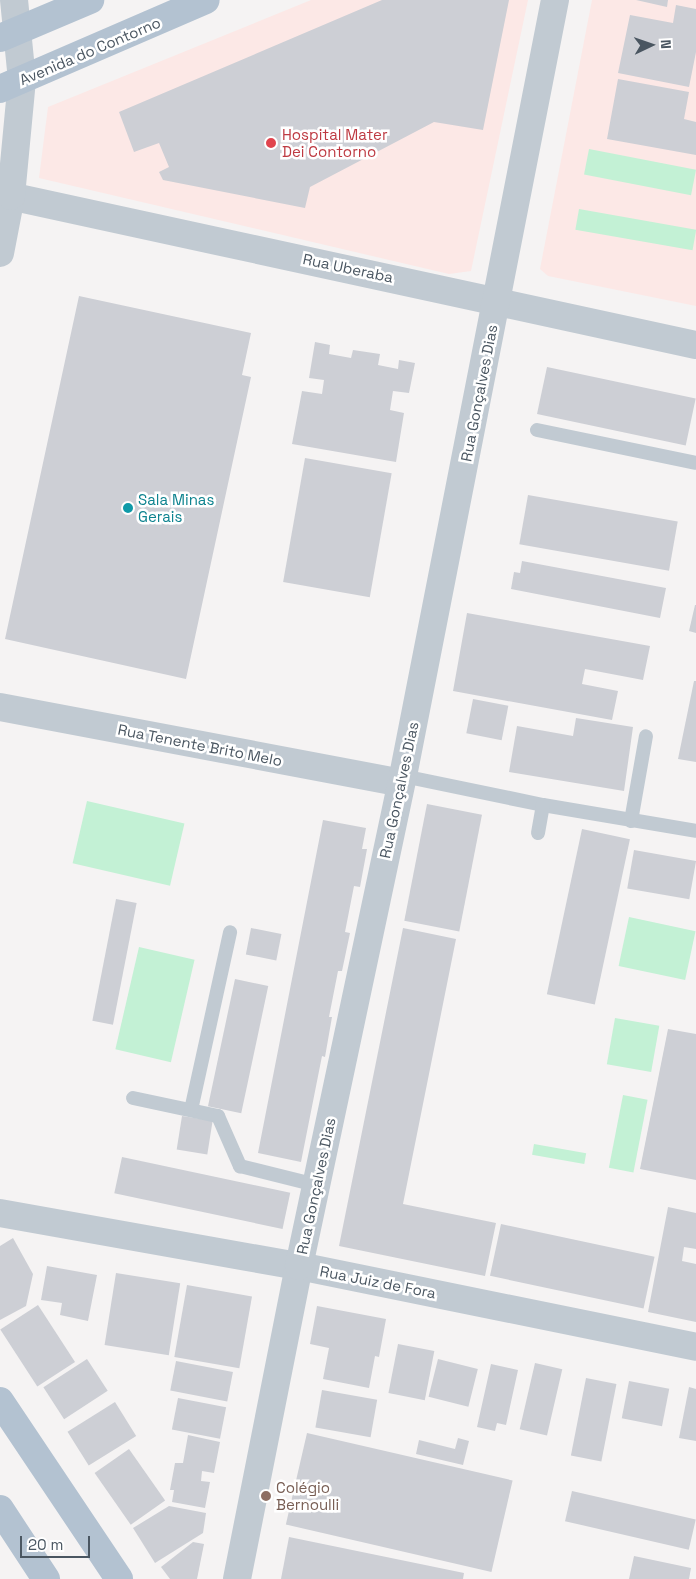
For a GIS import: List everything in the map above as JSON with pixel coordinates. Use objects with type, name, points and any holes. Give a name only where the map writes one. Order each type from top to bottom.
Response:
[{"type":"main road","points":[[9,35],[90,0]]},
{"type":"main road","name":"Avenida do Contorno","points":[[11,85],[206,0]]},
{"type":"main road","points":[[0,1401],[119,1579]]},
{"type":"main road","points":[[0,1509],[46,1579]]},
{"type":"street","points":[[0,254],[6,195],[11,85],[9,35],[14,0]]},
{"type":"street","name":"Rua Gonçalves Dias","points":[[237,1579],[299,1266],[402,780],[555,0]]},
{"type":"street","name":"Rua Uberaba","points":[[6,195],[497,300],[696,345]]},
{"type":"street","name":"Rua Tenente Brito Melo","points":[[0,707],[402,780]]},
{"type":"street","name":"Rua Juiz de Fora","points":[[0,1213],[299,1266],[696,1346]]},
{"type":"lane","points":[[537,430],[696,463]]},
{"type":"lane","points":[[631,821],[646,736]]},
{"type":"lane","points":[[402,780],[696,832]]},
{"type":"lane","points":[[538,833],[543,806]]},
{"type":"lane","points":[[190,1110],[230,932]]},
{"type":"lane","points":[[133,1098],[218,1116],[240,1166],[316,1185]]},
{"type":"shaded area","name":"Hospital Mater Dei Contorno","points":[[311,0],[528,0],[471,271],[449,274],[39,178],[48,107]]},
{"type":"shaded area","points":[[592,0],[696,0],[696,306],[548,276],[540,269]]},
{"type":"green space","points":[[589,149],[696,170],[691,195],[584,175]]},
{"type":"green space","points":[[579,209],[696,230],[693,250],[575,230]]},
{"type":"green space","points":[[87,801],[184,823],[170,886],[73,863]]},
{"type":"green space","points":[[629,917],[696,931],[685,980],[619,966]]},
{"type":"green space","points":[[139,947],[195,960],[171,1062],[115,1049]]},
{"type":"green space","points":[[615,1018],[659,1026],[651,1072],[607,1064]]},
{"type":"green space","points":[[623,1095],[648,1100],[633,1172],[609,1168]]},
{"type":"green space","points":[[534,1144],[586,1153],[584,1164],[532,1155]]},
{"type":"building","points":[[382,0],[509,0],[483,130],[434,122],[310,187],[305,208],[163,180],[159,172],[169,167],[159,143],[134,152],[119,112]]},
{"type":"building","points":[[636,0],[668,0],[667,7]]},
{"type":"building","points":[[676,5],[696,9],[696,52],[689,87],[618,73],[630,15],[673,23]]},
{"type":"building","points":[[618,79],[689,92],[684,119],[696,122],[696,155],[607,139]]},
{"type":"building","name":"Sala Minas Gerais","points":[[79,296],[251,333],[242,375],[251,377],[186,679],[5,639]]},
{"type":"building","points":[[315,342],[330,345],[329,354],[351,358],[353,350],[380,354],[378,365],[398,369],[399,360],[415,363],[409,393],[393,391],[390,410],[404,413],[396,462],[292,444],[302,391],[322,394],[324,380],[309,378]]},
{"type":"building","points":[[547,367],[696,399],[686,446],[537,414]]},
{"type":"building","points":[[305,458],[392,473],[370,597],[283,582]]},
{"type":"building","points":[[528,495],[678,521],[669,571],[519,544]]},
{"type":"building","points":[[522,561],[666,588],[660,618],[511,589],[514,572],[520,573]]},
{"type":"building","points":[[696,605],[696,633],[689,631]]},
{"type":"building","points":[[467,613],[650,646],[643,680],[585,669],[582,684],[618,691],[612,720],[453,691]]},
{"type":"building","points":[[694,681],[696,681],[696,762],[678,759]]},
{"type":"building","points":[[473,699],[508,706],[502,740],[466,733]]},
{"type":"building","points":[[576,718],[633,727],[624,791],[509,772],[517,726],[573,736]]},
{"type":"building","points":[[427,804],[482,815],[459,931],[404,921]]},
{"type":"building","points":[[323,820],[366,828],[362,849],[367,849],[360,887],[354,886],[345,932],[350,933],[342,971],[338,971],[329,1017],[332,1017],[325,1057],[322,1056],[301,1162],[258,1153]]},
{"type":"building","points":[[582,829],[630,839],[595,1004],[547,994]]},
{"type":"building","points":[[634,850],[696,861],[689,899],[627,888]]},
{"type":"building","points":[[116,899],[137,903],[113,1025],[92,1021]]},
{"type":"building","points":[[251,928],[281,934],[276,960],[246,955]]},
{"type":"building","points":[[403,928],[456,939],[403,1204],[496,1223],[485,1276],[339,1246]]},
{"type":"building","points":[[235,979],[268,986],[241,1113],[208,1106]]},
{"type":"building","points":[[668,1029],[696,1034],[696,1180],[640,1169]]},
{"type":"building","points":[[182,1116],[213,1121],[207,1154],[177,1150]]},
{"type":"building","points":[[122,1157],[290,1193],[283,1229],[114,1193]]},
{"type":"building","points":[[668,1207],[696,1213],[696,1249],[684,1247],[682,1261],[696,1264],[696,1322],[648,1312]]},
{"type":"building","points":[[501,1224],[655,1257],[644,1308],[490,1276]]},
{"type":"building","points":[[13,1238],[33,1274],[26,1306],[0,1320],[0,1246]]},
{"type":"building","points":[[47,1266],[97,1275],[88,1321],[60,1315],[62,1303],[41,1300]]},
{"type":"building","points":[[116,1273],[180,1283],[169,1355],[105,1345]]},
{"type":"building","points":[[187,1285],[252,1296],[239,1368],[174,1357]]},
{"type":"building","points":[[38,1305],[75,1362],[37,1387],[0,1330]]},
{"type":"building","points":[[317,1306],[386,1319],[379,1357],[375,1356],[369,1388],[323,1379],[329,1348],[310,1344]]},
{"type":"building","points":[[398,1344],[434,1351],[425,1400],[388,1393]]},
{"type":"building","points":[[87,1359],[108,1391],[64,1419],[43,1387]]},
{"type":"building","points":[[438,1359],[478,1369],[468,1407],[429,1397]]},
{"type":"building","points":[[176,1361],[233,1372],[227,1402],[170,1390]]},
{"type":"building","points":[[535,1363],[562,1369],[547,1436],[520,1429]]},
{"type":"building","points":[[491,1364],[518,1370],[506,1425],[497,1423],[495,1431],[477,1427]]},
{"type":"building","points":[[586,1378],[616,1384],[601,1461],[571,1456]]},
{"type":"building","points":[[629,1381],[669,1389],[662,1426],[622,1418]]},
{"type":"building","points":[[689,1387],[696,1389],[696,1441],[679,1438]]},
{"type":"building","points":[[322,1390],[377,1400],[371,1437],[315,1427]]},
{"type":"building","points":[[178,1398],[226,1407],[220,1439],[172,1429]]},
{"type":"building","points":[[115,1402],[136,1436],[89,1466],[68,1432]]},
{"type":"building","points":[[307,1433],[513,1480],[491,1572],[286,1525]]},
{"type":"building","points":[[188,1435],[220,1442],[214,1473],[202,1471],[201,1481],[210,1482],[205,1508],[172,1502],[174,1490],[170,1490],[175,1463],[183,1463]]},
{"type":"building","points":[[458,1438],[469,1441],[463,1465],[416,1454],[419,1440],[455,1449]]},
{"type":"building","points":[[129,1449],[165,1501],[131,1525],[95,1473]]},
{"type":"building","points":[[572,1491],[696,1520],[689,1550],[565,1521]]},
{"type":"building","points":[[169,1506],[206,1513],[203,1533],[155,1563],[133,1528]]},
{"type":"building","points":[[289,1537],[464,1573],[463,1579],[281,1579]]},
{"type":"building","points":[[193,1542],[204,1544],[197,1579],[170,1579],[161,1567]]},
{"type":"building","points":[[634,1556],[691,1568],[689,1579],[629,1579]]},
{"type":"place","name":"Hospital Mater Dei Contorno","points":[[271,143]]},
{"type":"place","name":"Sala Minas Gerais","points":[[128,508]]},
{"type":"place","name":"Colégio Bernoulli","points":[[266,1496]]}]
